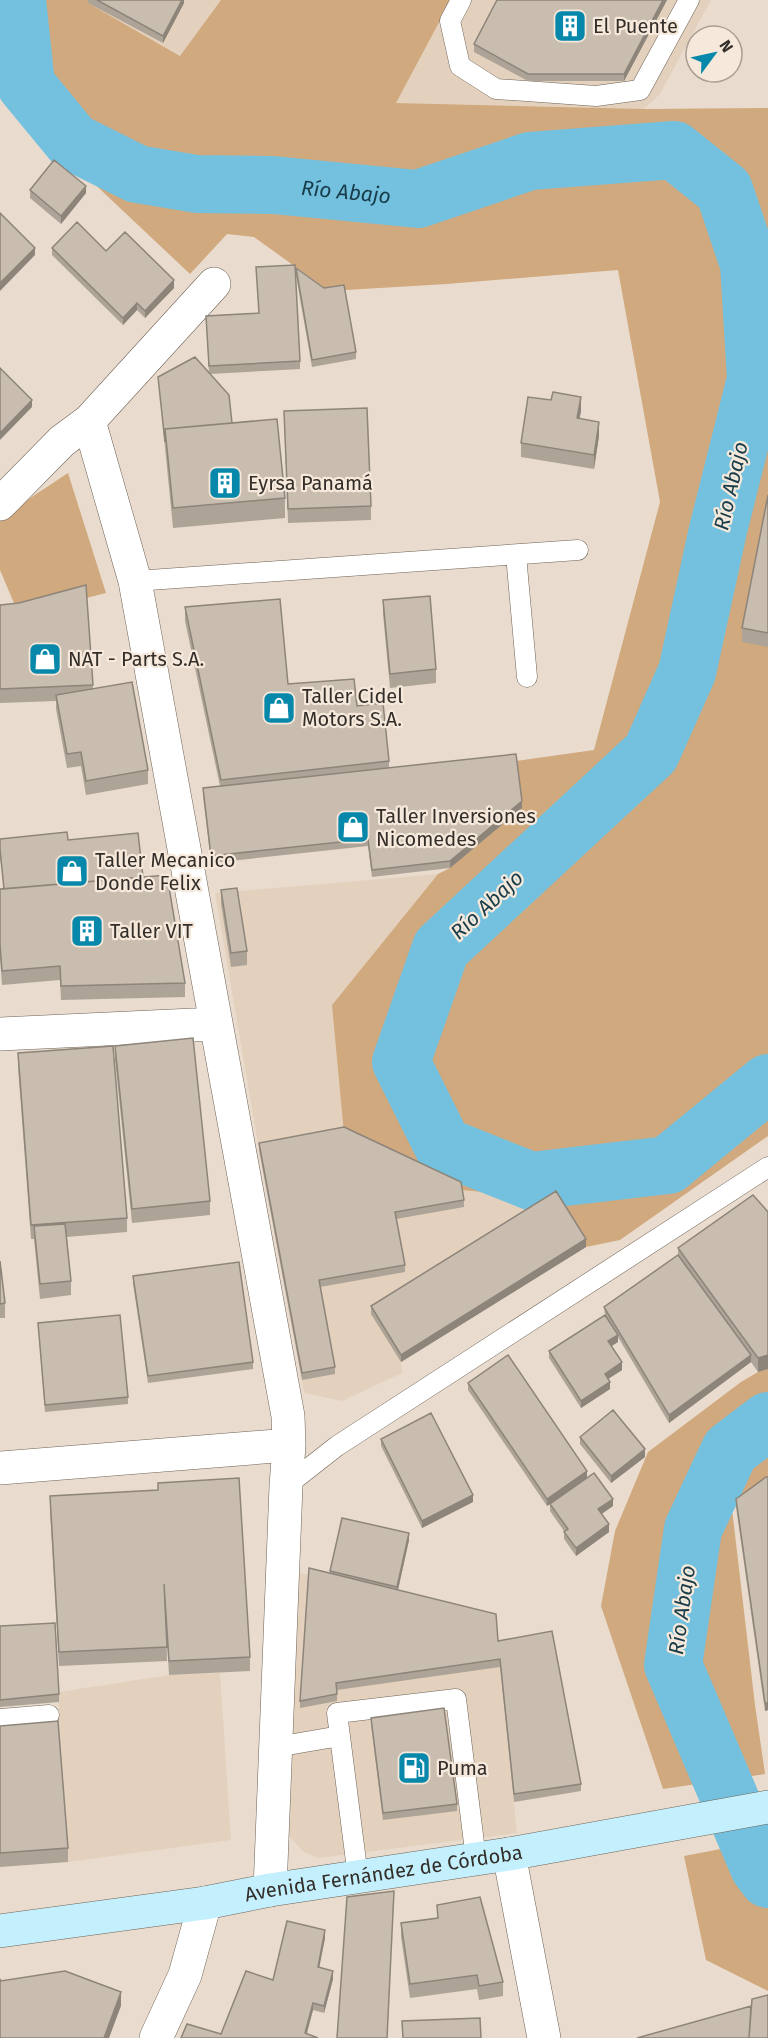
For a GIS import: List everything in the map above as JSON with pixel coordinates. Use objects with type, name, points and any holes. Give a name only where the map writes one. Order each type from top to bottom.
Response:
[{"type":"main road","name":"Avenida Fernández de Córdoba","points":[[0,1931],[206,1903],[270,1890],[509,1854],[768,1807]]},
{"type":"street","points":[[0,504],[62,441],[89,421],[214,284]]},
{"type":"street","points":[[89,421],[135,580],[288,1416],[289,1445],[270,1890]]},
{"type":"street","points":[[0,1034],[215,1024]]},
{"type":"street","points":[[0,1468],[289,1445]]},
{"type":"street","points":[[509,1854],[544,2038]]},
{"type":"street","points":[[156,2038],[185,1975],[206,1903]]},
{"type":"lane","points":[[461,0],[450,21],[460,66],[496,89],[596,96],[640,90],[689,0]]},
{"type":"lane","points":[[135,580],[578,550]]},
{"type":"lane","points":[[516,555],[527,677]]},
{"type":"lane","points":[[286,1486],[337,1446],[768,1167]]},
{"type":"lane","points":[[358,1877],[337,1713],[456,1699],[476,1859]]},
{"type":"lane","points":[[0,1719],[49,1715]]},
{"type":"lane","points":[[276,1747],[340,1736]]},
{"type":"shaded area","points":[[0,0],[88,0],[88,3],[180,56],[221,0],[451,0],[396,103],[644,109],[768,108],[768,1136],[620,1240],[586,1247],[556,1198],[461,1190],[344,1134],[332,1005],[438,874],[450,868],[516,761],[594,750],[660,502],[618,270],[329,291],[254,237],[227,234],[190,274],[15,109],[0,84]]},
{"type":"shaded area","points":[[88,0],[221,0],[181,56],[87,3]]},
{"type":"shaded area","points":[[451,0],[711,0],[698,24],[684,24],[684,50],[660,94],[644,109],[396,103]]},
{"type":"shaded area","points":[[68,473],[106,593],[19,615],[0,570],[0,518]]},
{"type":"shaded area","points":[[438,874],[332,1005],[556,1198],[586,1247],[401,1362],[402,1373],[342,1401],[304,1393],[215,893]]},
{"type":"shaded area","points":[[768,1369],[768,1484],[732,1509],[765,1774],[663,1789],[601,1606],[615,1531],[648,1452],[741,1382]]},
{"type":"shaded area","points":[[298,1573],[309,1575],[498,1648],[517,1833],[318,1858],[304,1852],[289,1836],[288,1772]]},
{"type":"shaded area","points":[[220,1673],[231,1840],[68,1862],[58,1736],[59,1692],[169,1675]]},
{"type":"shaded area","points":[[768,1840],[768,1991],[706,1960],[684,1856]]},
{"type":"building","points":[[97,0],[182,0],[163,36]]},
{"type":"building","name":"El Puente","points":[[497,0],[663,0],[624,74],[528,74],[474,44]]},
{"type":"building","points":[[54,160],[86,186],[61,216],[30,190]]},
{"type":"building","points":[[0,213],[35,248],[0,283]]},
{"type":"building","points":[[77,222],[106,251],[125,232],[174,280],[145,311],[137,303],[123,318],[52,248]]},
{"type":"building","points":[[295,265],[300,361],[209,366],[206,316],[259,313],[256,267]]},
{"type":"building","points":[[296,268],[324,288],[344,285],[356,352],[312,360]]},
{"type":"building","points":[[195,357],[229,395],[232,423],[165,429],[165,442],[158,377]]},
{"type":"building","points":[[0,368],[32,400],[0,433]]},
{"type":"building","points":[[553,392],[581,397],[577,418],[599,422],[594,455],[521,443],[528,397],[551,400]]},
{"type":"building","points":[[367,408],[371,506],[288,509],[284,411]]},
{"type":"building","name":"Eyrsa Panamá","points":[[277,419],[285,498],[173,508],[165,429]]},
{"type":"building","points":[[768,495],[768,633],[742,628]]},
{"type":"building","name":"NAT - Parts S.A.","points":[[86,585],[93,685],[0,689],[0,605],[19,603]]},
{"type":"building","points":[[430,596],[436,669],[390,674],[383,600]]},
{"type":"building","name":"Taller Cidel Motors S.A.","points":[[280,599],[288,684],[354,679],[357,706],[383,703],[389,761],[221,780],[185,607]]},
{"type":"building","points":[[132,682],[148,770],[86,781],[81,752],[67,754],[56,695]]},
{"type":"building","name":"Taller Inversiones Nicomedes","points":[[516,754],[522,801],[450,861],[372,870],[368,839],[211,856],[203,788]]},
{"type":"building","name":"Taller Mecanico Donde Felix","points":[[67,832],[68,840],[138,833],[143,877],[4,889],[0,839]]},
{"type":"building","name":"Taller VIT","points":[[167,875],[185,983],[61,986],[60,966],[2,971],[0,889]]},
{"type":"building","points":[[237,888],[247,951],[231,953],[221,890]]},
{"type":"building","points":[[193,1038],[210,1201],[132,1209],[115,1046]]},
{"type":"building","points":[[113,1046],[127,1218],[31,1225],[18,1053]]},
{"type":"building","points":[[344,1127],[461,1182],[464,1200],[395,1212],[405,1265],[319,1280],[335,1367],[302,1373],[259,1143]]},
{"type":"building","points":[[556,1191],[586,1239],[401,1355],[371,1306]]},
{"type":"building","points":[[753,1195],[768,1212],[768,1355],[758,1358],[678,1248]]},
{"type":"building","points":[[65,1224],[71,1281],[40,1284],[34,1226]]},
{"type":"building","points":[[678,1255],[751,1355],[669,1415],[604,1307]]},
{"type":"building","points":[[0,1261],[5,1303],[0,1304]]},
{"type":"building","points":[[239,1262],[253,1362],[148,1376],[133,1276]]},
{"type":"building","points":[[120,1315],[128,1397],[45,1405],[38,1323]]},
{"type":"building","points":[[605,1315],[618,1335],[608,1341],[622,1362],[605,1374],[610,1382],[581,1401],[549,1351]]},
{"type":"building","points":[[508,1355],[587,1471],[547,1499],[468,1383]]},
{"type":"building","points":[[613,1410],[645,1449],[611,1476],[580,1437]]},
{"type":"building","points":[[431,1413],[473,1495],[422,1521],[381,1439]]},
{"type":"building","points":[[594,1473],[613,1499],[598,1509],[609,1524],[576,1548],[564,1532],[568,1529],[550,1504]]},
{"type":"building","points":[[768,1477],[768,1703],[765,1703],[736,1499]]},
{"type":"building","points":[[239,1478],[250,1657],[169,1661],[164,1584],[167,1647],[59,1652],[50,1496],[158,1490],[158,1483]]},
{"type":"building","points":[[342,1518],[409,1533],[397,1587],[330,1571]]},
{"type":"building","points":[[309,1568],[496,1614],[498,1641],[552,1631],[581,1784],[514,1794],[500,1659],[336,1683],[337,1694],[300,1701]]},
{"type":"building","points":[[55,1623],[59,1694],[0,1700],[0,1626]]},
{"type":"building","name":"Puma","points":[[444,1708],[457,1804],[383,1813],[371,1718]]},
{"type":"building","points":[[58,1721],[68,1848],[0,1853],[0,1726]]},
{"type":"building","points":[[394,1891],[387,2038],[337,2038],[347,1897]]},
{"type":"building","points":[[480,1897],[503,1982],[479,1986],[477,1975],[410,1984],[401,1923],[438,1918],[437,1905]]},
{"type":"building","points":[[287,1921],[325,1930],[318,1967],[333,1971],[324,2006],[313,2003],[305,2033],[318,2038],[181,2038],[187,2024],[221,2034],[246,1971],[273,1980]]},
{"type":"building","points":[[65,1971],[121,1992],[104,2038],[0,2038],[0,1979],[1,1981]]},
{"type":"building","points":[[768,1995],[768,2038],[749,2038],[752,1999]]},
{"type":"building","points":[[751,2006],[749,2038],[637,2038]]},
{"type":"building","points":[[480,2018],[481,2038],[403,2038],[402,2021]]},
{"type":"waterway","name":"Río Abajo","points":[[17,0],[26,85],[73,142],[137,174],[197,184],[273,185],[418,199],[530,161],[674,150],[724,190],[749,264],[756,379],[718,530],[687,672],[651,753],[441,948],[401,1062],[443,1146],[531,1181],[668,1165],[768,1083]]},
{"type":"waterway","name":"Río Abajo","points":[[768,1421],[730,1450],[693,1529],[673,1665],[759,1867],[768,1879]]},
{"type":"place","name":"El Puente","points":[[570,26]]},
{"type":"place","name":"Eyrsa Panamá","points":[[225,483]]},
{"type":"place","name":"NAT - Parts S.A.","points":[[45,659]]},
{"type":"place","name":"Taller Cidel Motors S.A.","points":[[279,708]]},
{"type":"place","name":"Taller Inversiones Nicomedes","points":[[353,827]]},
{"type":"place","name":"Taller Mecanico Donde Felix","points":[[72,871]]},
{"type":"place","name":"Taller VIT","points":[[87,931]]},
{"type":"place","name":"Puma","points":[[414,1768]]}]
